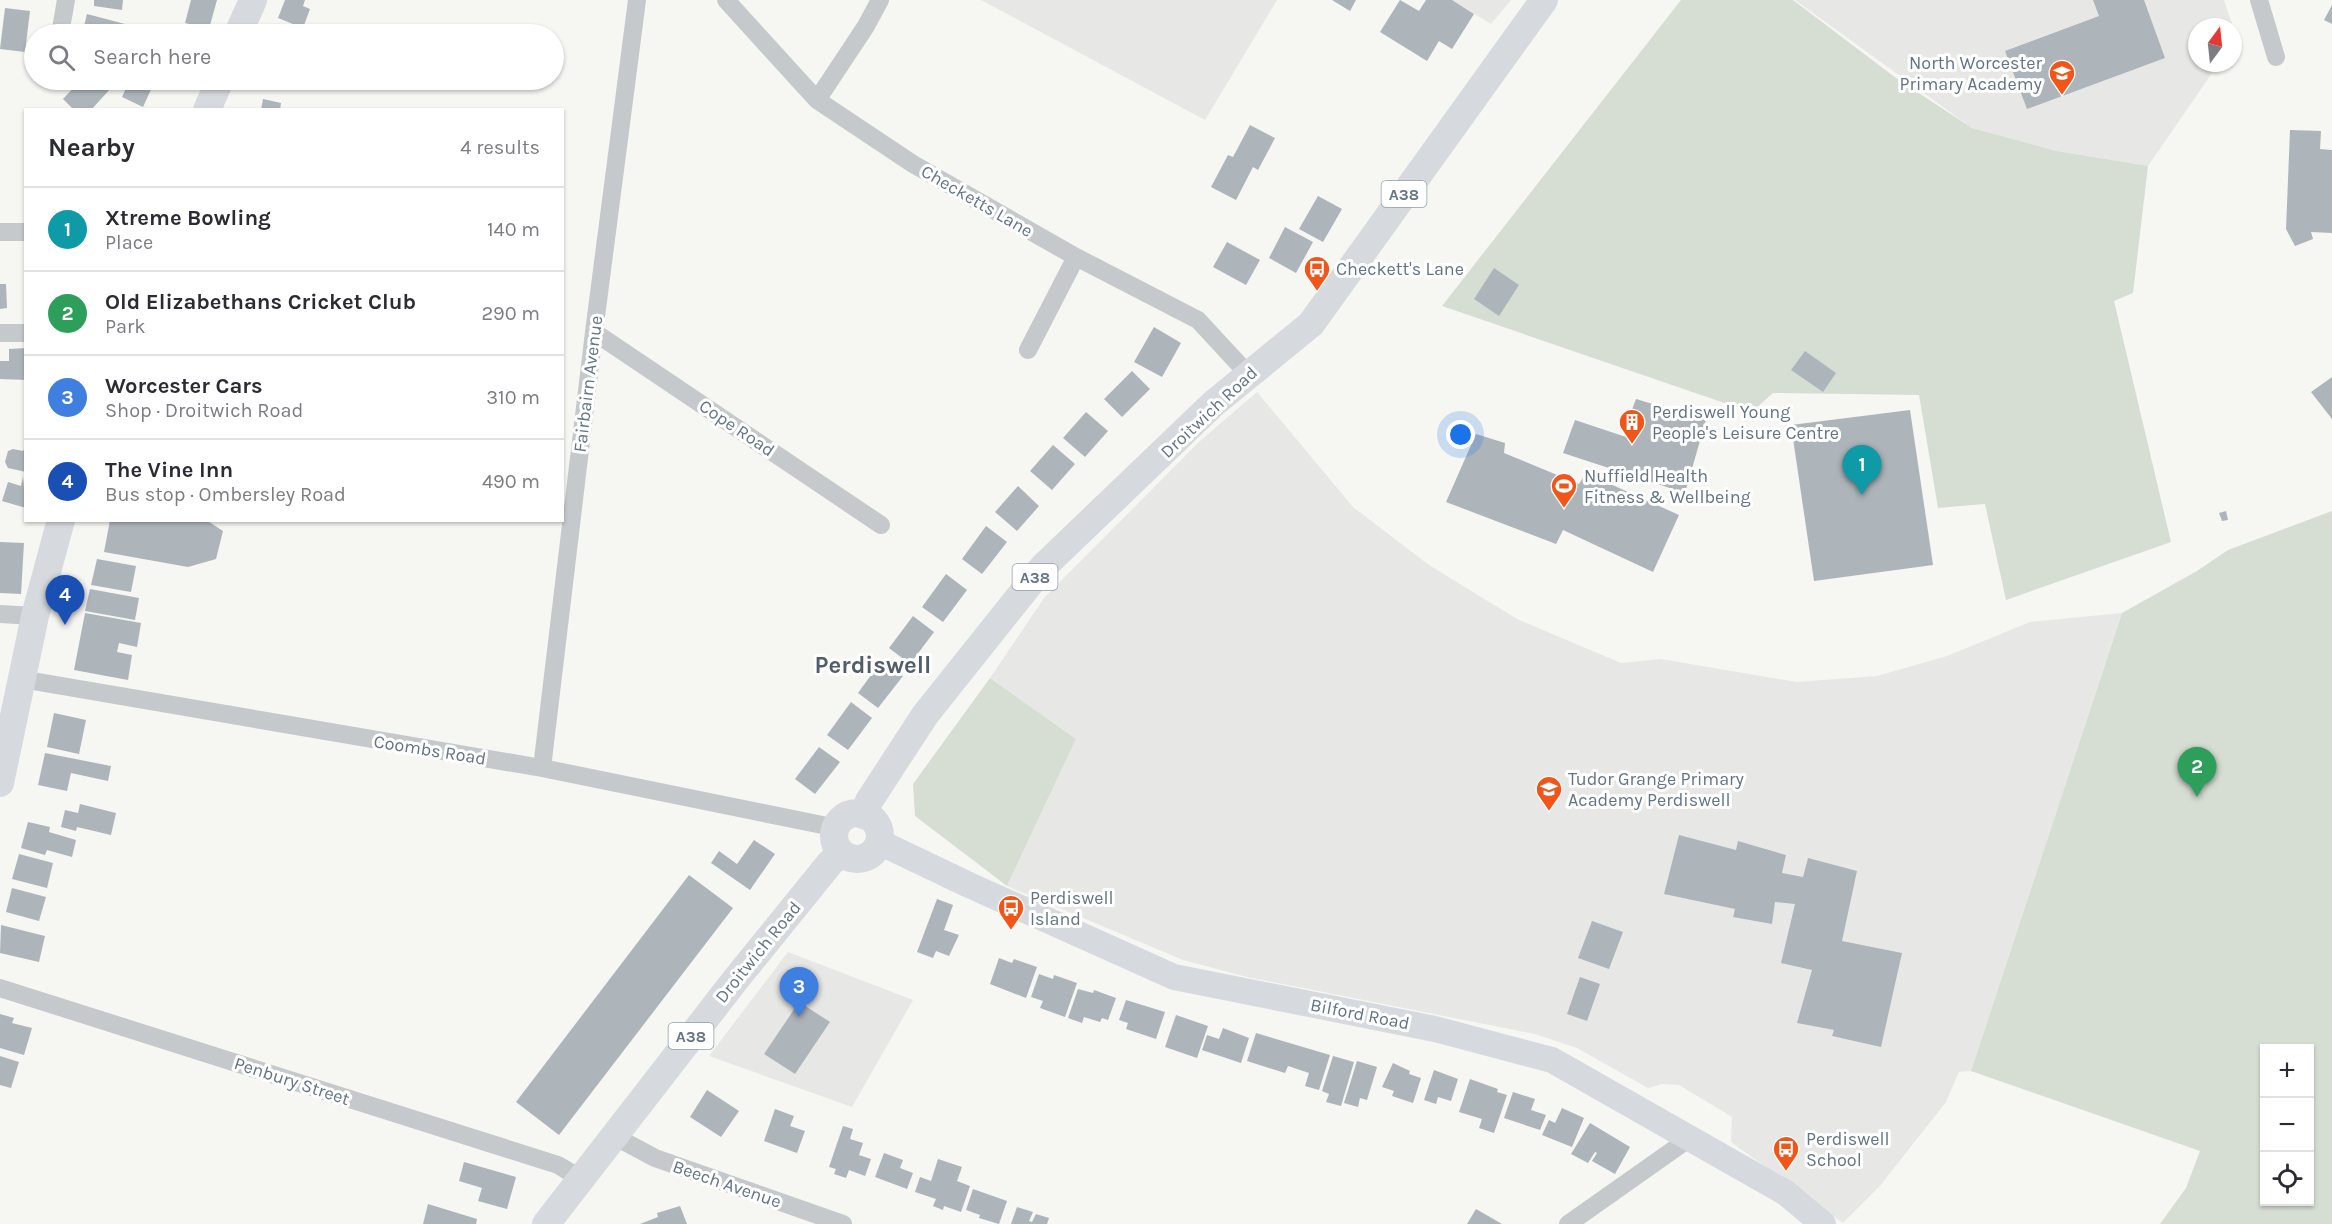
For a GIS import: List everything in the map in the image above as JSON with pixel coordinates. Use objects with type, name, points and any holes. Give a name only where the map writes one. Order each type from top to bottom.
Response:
[{"type":"main road","points":[[242,24],[253,0]]},
{"type":"main road","name":"Droitwich Road","points":[[546,1224],[736,979],[830,863],[848,816],[863,815],[869,801],[925,715],[1043,567],[1248,374],[1311,324],[1544,0]]},
{"type":"main road","points":[[208,108],[216,90]]},
{"type":"main road","points":[[0,783],[35,616],[60,522]]},
{"type":"main road","points":[[839,840],[851,859],[862,859],[872,854],[880,835],[877,824],[863,815]]},
{"type":"main road","name":"Bilford Road","points":[[879,842],[1174,977],[1435,1029],[1552,1060],[1786,1193],[1823,1224]]},
{"type":"street","points":[[65,24],[66,0]]},
{"type":"street","name":"Fairbairn Avenue","points":[[542,768],[594,332],[637,0]]},
{"type":"street","name":"Checketts Lane","points":[[726,0],[817,100],[914,164],[1076,257],[1198,320],[1248,374]]},
{"type":"street","points":[[817,100],[866,26],[880,0]]},
{"type":"street","points":[[2259,0],[2276,57]]},
{"type":"street","points":[[0,232],[24,232]]},
{"type":"street","points":[[1028,350],[1076,257]]},
{"type":"street","name":"Cope Road","points":[[594,332],[881,525]]},
{"type":"street","points":[[0,333],[24,333]]},
{"type":"street","points":[[0,614],[35,616]]},
{"type":"street","name":"Coombs Road","points":[[21,679],[542,768],[839,840]]},
{"type":"street","name":"Penbury Street","points":[[0,988],[558,1165],[581,1179]]},
{"type":"street","name":"Beech Avenue","points":[[614,1136],[655,1158],[843,1224]]},
{"type":"street","points":[[1568,1224],[1690,1138]]},
{"type":"shaded area","points":[[981,0],[1277,0],[1205,120]]},
{"type":"shaded area","points":[[1452,0],[1511,0],[1491,24]]},
{"type":"shaded area","points":[[1681,0],[1793,0],[1896,78],[1972,128],[2057,151],[2148,166],[2133,293],[2114,301],[2171,542],[2006,600],[1985,504],[1938,508],[1919,395],[1773,393],[1754,410],[1739,408],[1442,306]]},
{"type":"shaded area","name":"North Worcester Primary Academy","points":[[1795,0],[2224,0],[2230,18],[2188,18],[2188,72],[2213,72],[2148,166],[2057,151],[1972,128]]},
{"type":"shaded area","name":"Tudor Grange Primary Academy Perdiswell","points":[[1257,392],[1353,507],[1429,565],[1517,619],[1621,663],[1661,659],[1797,682],[1877,676],[1947,656],[2030,622],[2122,613],[1971,1071],[1959,1072],[1946,1102],[1879,1187],[1843,1223],[1731,1142],[1732,1117],[1679,1085],[1662,1084],[1648,1088],[1577,1048],[1535,1034],[1247,977],[1183,960],[1007,886],[1076,739],[990,678],[1044,598],[1200,441]]},
{"type":"shaded area","points":[[2332,511],[2332,1224],[2160,1224],[2186,1188],[2200,1151],[1971,1071],[2122,613],[2197,571],[2228,550]]},
{"type":"shaded area","points":[[990,678],[1076,739],[1007,886],[915,816],[913,784]]},
{"type":"shaded area","points":[[788,952],[913,1000],[852,1107],[709,1056]]},
{"type":"building","points":[[94,0],[123,0],[122,10],[94,6]]},
{"type":"building","points":[[191,0],[217,0],[210,24],[185,23]]},
{"type":"building","points":[[285,0],[305,0],[303,6],[310,9],[304,24],[293,24],[278,18]]},
{"type":"building","points":[[1332,0],[1356,0],[1350,11]]},
{"type":"building","points":[[1400,0],[1419,11],[1426,0],[1452,0],[1474,14],[1452,49],[1439,41],[1427,61],[1380,32]]},
{"type":"building","points":[[2093,0],[2144,0],[2165,58],[2027,109],[2005,51],[2099,16]]},
{"type":"building","points":[[2332,5],[2332,24],[2324,20]]},
{"type":"building","points":[[5,8],[30,11],[28,24],[24,24],[24,52],[0,49]]},
{"type":"building","points":[[87,14],[125,24],[84,24]]},
{"type":"building","points":[[72,90],[109,90],[93,108],[72,108],[63,99]]},
{"type":"building","points":[[125,90],[151,90],[143,107],[122,97]]},
{"type":"building","points":[[263,99],[281,103],[280,108],[261,108]]},
{"type":"building","points":[[1250,125],[1275,138],[1258,170],[1253,167],[1236,200],[1211,187],[1228,155],[1233,157]]},
{"type":"building","points":[[2290,130],[2321,131],[2320,149],[2332,150],[2332,233],[2311,232],[2313,239],[2295,246],[2286,229]]},
{"type":"building","points":[[1318,196],[1342,209],[1323,242],[1299,229]]},
{"type":"building","points":[[1285,227],[1313,242],[1296,273],[1269,258]]},
{"type":"building","points":[[1227,242],[1260,260],[1246,285],[1213,267]]},
{"type":"building","points":[[1494,268],[1519,285],[1499,316],[1474,299]]},
{"type":"building","points":[[0,284],[6,284],[7,308],[0,309]]},
{"type":"building","points":[[1154,327],[1181,343],[1162,377],[1134,362]]},
{"type":"building","points":[[24,348],[24,380],[0,379],[0,361],[9,361],[9,349]]},
{"type":"building","points":[[1805,351],[1836,373],[1823,392],[1791,370]]},
{"type":"building","points":[[1132,371],[1150,389],[1122,417],[1104,399]]},
{"type":"building","points":[[2332,377],[2332,419],[2311,392]]},
{"type":"building","name":"Perdiswell Young People's Leisure Centre","points":[[1636,399],[1706,420],[1685,493],[1563,453],[1575,420],[1626,437],[1630,424],[1627,423]]},
{"type":"building","points":[[1910,410],[1933,565],[1814,581],[1791,425]]},
{"type":"building","points":[[1086,412],[1108,431],[1085,457],[1063,438]]},
{"type":"building","name":"Nuffield Health Fitness & Wellbeing","points":[[1476,434],[1505,443],[1504,453],[1579,484],[1586,473],[1679,515],[1653,572],[1563,530],[1556,544],[1446,502]]},
{"type":"building","points":[[1053,445],[1075,464],[1052,490],[1030,471]]},
{"type":"building","points":[[13,449],[24,449],[24,472],[8,468],[5,462],[8,451]]},
{"type":"building","points":[[23,477],[24,507],[2,501],[8,482],[21,486]]},
{"type":"building","points":[[1018,486],[1039,506],[1017,531],[995,512]]},
{"type":"building","points":[[2226,511],[2228,520],[2222,521],[2219,513]]},
{"type":"building","points":[[110,522],[209,522],[223,531],[216,559],[188,567],[104,552]]},
{"type":"building","points":[[986,526],[1007,542],[982,574],[962,559]]},
{"type":"building","points":[[0,542],[24,543],[21,594],[0,593]]},
{"type":"building","points":[[97,559],[136,566],[131,592],[91,585]]},
{"type":"building","points":[[946,574],[967,590],[943,622],[922,607]]},
{"type":"building","points":[[90,589],[139,598],[135,620],[85,611]]},
{"type":"building","points":[[85,613],[141,623],[137,647],[119,643],[117,652],[132,655],[128,680],[74,670]]},
{"type":"building","points":[[913,616],[934,632],[910,664],[889,648]]},
{"type":"building","points":[[882,660],[903,676],[878,708],[858,693]]},
{"type":"building","points":[[851,702],[872,718],[848,750],[827,735]]},
{"type":"building","points":[[54,713],[86,720],[79,754],[47,747]]},
{"type":"building","points":[[819,747],[840,762],[815,794],[795,779]]},
{"type":"building","points":[[45,753],[111,766],[108,781],[71,773],[67,791],[38,785]]},
{"type":"building","points":[[80,804],[116,813],[111,835],[77,827],[76,831],[61,827],[65,810],[78,813]]},
{"type":"building","points":[[28,822],[50,827],[49,832],[76,840],[72,857],[47,850],[45,855],[21,848]]},
{"type":"building","points":[[1679,835],[1736,850],[1738,841],[1786,855],[1782,873],[1803,877],[1808,858],[1857,871],[1842,941],[1902,953],[1881,1047],[1832,1036],[1834,1030],[1797,1023],[1812,970],[1781,963],[1795,904],[1775,902],[1772,924],[1733,917],[1735,909],[1664,894]]},
{"type":"building","points":[[754,840],[775,854],[750,890],[711,863],[719,851],[737,864]]},
{"type":"building","points":[[19,854],[53,863],[47,888],[12,879]]},
{"type":"building","points":[[689,875],[733,908],[559,1135],[516,1102]]},
{"type":"building","points":[[12,888],[46,897],[39,921],[6,912]]},
{"type":"building","points":[[937,899],[953,905],[944,930],[959,935],[949,956],[936,951],[933,958],[917,952]]},
{"type":"building","points":[[1592,921],[1623,932],[1609,969],[1578,958]]},
{"type":"building","points":[[1,925],[45,936],[39,962],[0,953]]},
{"type":"building","points":[[999,958],[1012,963],[1014,959],[1037,967],[1026,998],[990,984]]},
{"type":"building","points":[[1039,974],[1053,979],[1054,975],[1077,983],[1065,1017],[1040,1008],[1043,1001],[1031,997]]},
{"type":"building","points":[[1580,977],[1600,984],[1587,1021],[1567,1014]]},
{"type":"building","points":[[1078,989],[1093,993],[1094,990],[1116,998],[1108,1020],[1102,1018],[1100,1022],[1084,1017],[1082,1023],[1068,1018]]},
{"type":"building","points":[[1126,1000],[1165,1012],[1156,1039],[1126,1029],[1128,1023],[1119,1020]]},
{"type":"building","points":[[799,1002],[830,1022],[795,1074],[764,1054]]},
{"type":"building","points":[[0,1014],[14,1018],[12,1023],[32,1028],[24,1055],[0,1048]]},
{"type":"building","points":[[1176,1015],[1208,1026],[1197,1058],[1165,1047]]},
{"type":"building","points":[[1223,1028],[1249,1038],[1241,1063],[1202,1050],[1207,1035],[1219,1039]]},
{"type":"building","points":[[1256,1033],[1330,1055],[1319,1090],[1305,1086],[1309,1073],[1288,1066],[1285,1073],[1247,1061]]},
{"type":"building","points":[[0,1056],[19,1062],[11,1088],[0,1085]]},
{"type":"building","points":[[1333,1056],[1354,1062],[1341,1106],[1326,1102],[1329,1094],[1322,1091]]},
{"type":"building","points":[[1357,1061],[1377,1067],[1367,1100],[1360,1098],[1358,1107],[1344,1103]]},
{"type":"building","points":[[1393,1063],[1410,1071],[1409,1074],[1421,1078],[1413,1103],[1392,1096],[1394,1091],[1382,1087]]},
{"type":"building","points":[[1434,1070],[1458,1079],[1451,1101],[1438,1097],[1436,1104],[1424,1100]]},
{"type":"building","points":[[1470,1079],[1498,1089],[1497,1092],[1507,1095],[1494,1133],[1479,1128],[1482,1119],[1459,1112]]},
{"type":"building","points":[[707,1090],[739,1111],[721,1137],[690,1117]]},
{"type":"building","points":[[1513,1092],[1535,1099],[1531,1110],[1546,1115],[1540,1130],[1504,1118]]},
{"type":"building","points":[[1562,1108],[1584,1118],[1572,1147],[1542,1135],[1549,1120],[1555,1123]]},
{"type":"building","points":[[775,1109],[794,1116],[790,1126],[805,1131],[797,1153],[764,1141]]},
{"type":"building","points":[[1590,1123],[1630,1147],[1615,1174],[1592,1161],[1597,1153],[1595,1152],[1588,1163],[1571,1154]]},
{"type":"building","points":[[843,1126],[853,1129],[850,1139],[863,1143],[859,1155],[871,1159],[865,1176],[849,1170],[846,1178],[834,1174],[836,1169],[829,1167]]},
{"type":"building","points":[[884,1153],[903,1160],[900,1168],[913,1173],[907,1189],[875,1177]]},
{"type":"building","points":[[938,1159],[962,1167],[957,1181],[970,1186],[961,1212],[944,1206],[943,1210],[933,1206],[936,1199],[915,1192],[920,1177],[931,1181]]},
{"type":"building","points":[[464,1162],[516,1177],[507,1209],[478,1201],[482,1188],[459,1181]]},
{"type":"building","points":[[973,1189],[1007,1201],[999,1224],[979,1218],[980,1215],[966,1210]]},
{"type":"building","points":[[428,1204],[477,1219],[476,1224],[423,1224]]},
{"type":"building","points":[[680,1206],[687,1224],[640,1224],[658,1217],[657,1213]]},
{"type":"building","points":[[1017,1207],[1033,1212],[1029,1221],[1032,1222],[1036,1214],[1049,1218],[1047,1224],[1011,1224]]},
{"type":"building","points":[[1476,1209],[1502,1224],[1467,1224]]},
{"type":"place","name":"North Worcester Primary Academy","points":[[2062,96]]},
{"type":"place","name":"Checkett's Lane","points":[[1317,292]]},
{"type":"place","name":"Perdiswell Young People's Leisure Centre","points":[[1632,445]]},
{"type":"place","name":"Xtreme Bowling","points":[[1862,495]]},
{"type":"place","name":"Nuffield Health Fitness & Wellbeing","points":[[1564,509]]},
{"type":"place","name":"The Vine Inn","points":[[65,625]]},
{"type":"place","name":"Old Elizabethans Cricket Club","points":[[2197,797]]},
{"type":"place","name":"Tudor Grange Primary Academy Perdiswell","points":[[1549,812]]},
{"type":"place","name":"Perdiswell Island","points":[[1011,931]]},
{"type":"place","name":"Worcester Cars","points":[[799,1017]]},
{"type":"place","name":"Perdiswell School","points":[[1786,1172]]},
{"type":"district","name":"Perdiswell","points":[[873,665]]}]
